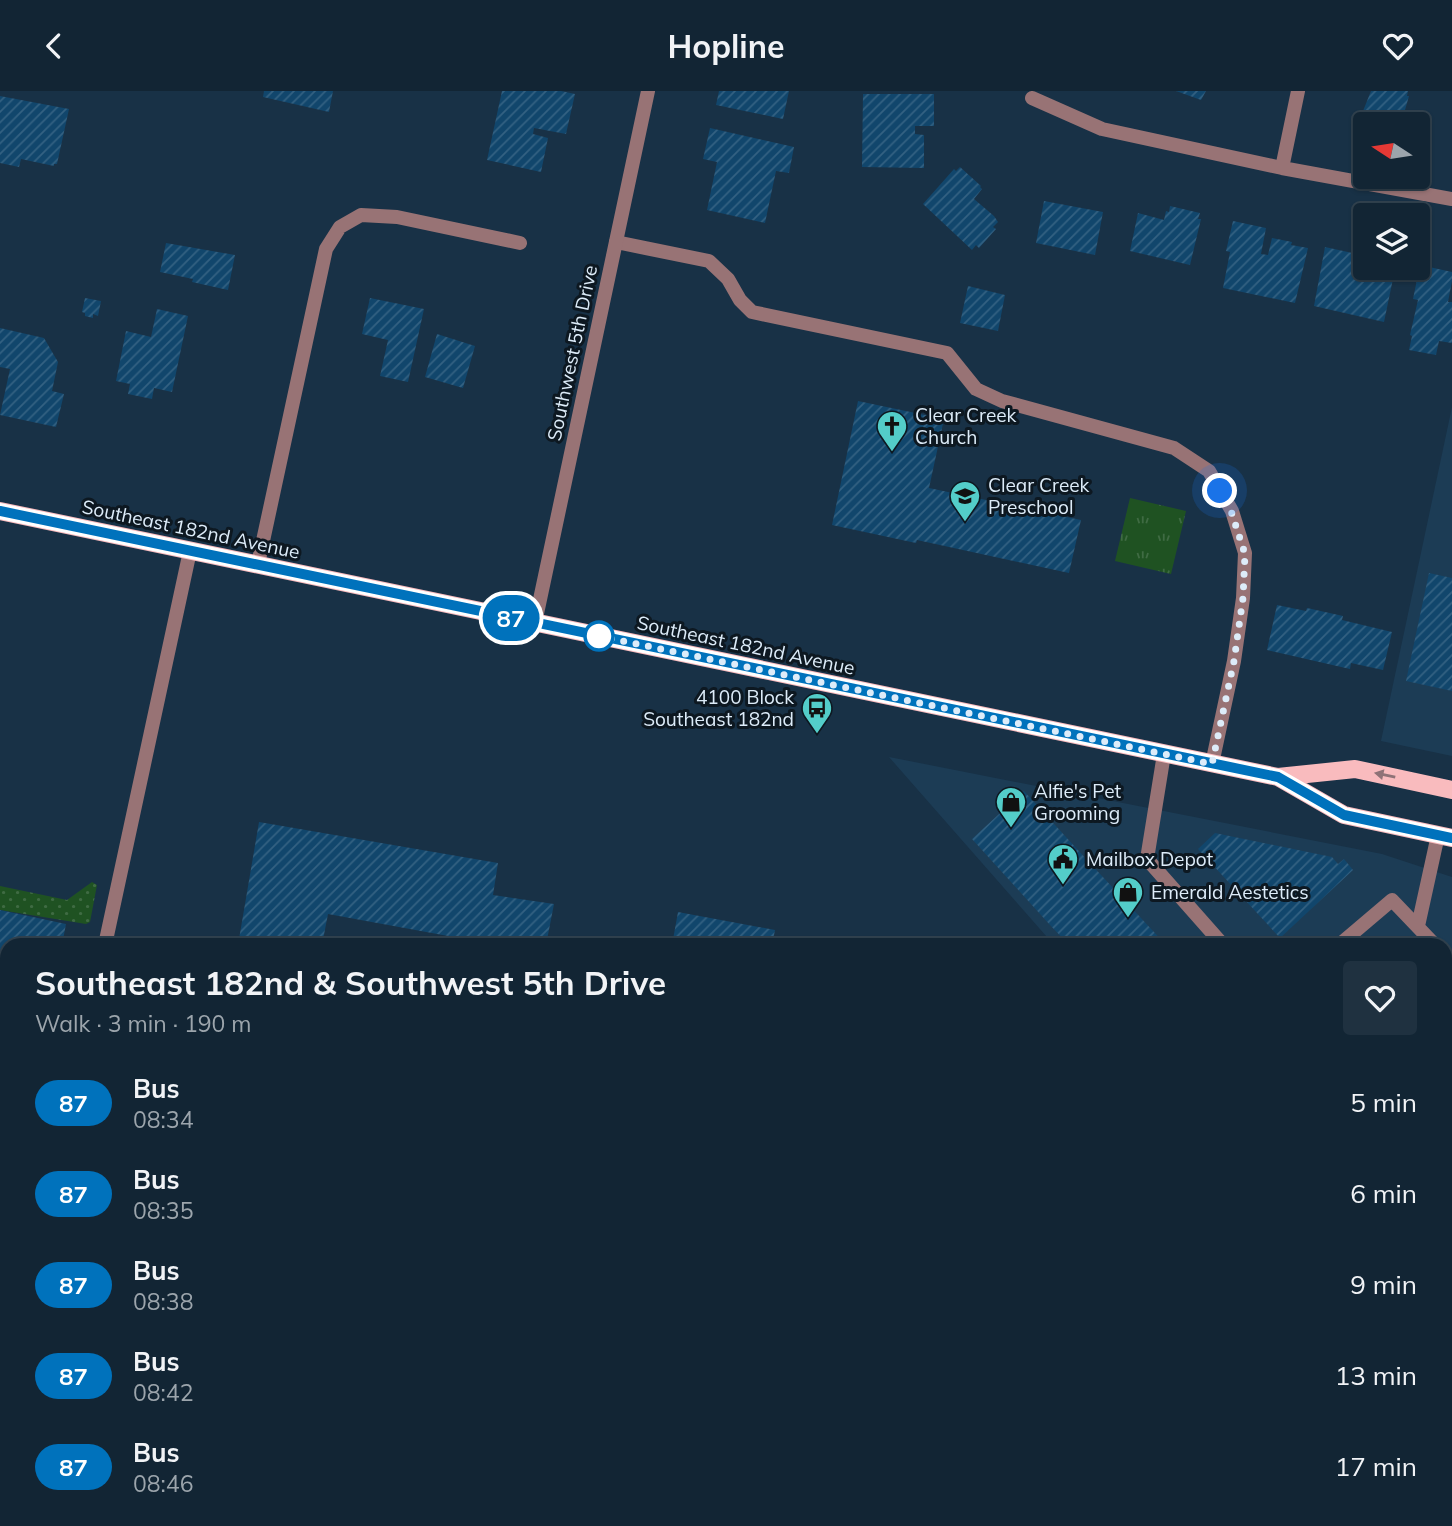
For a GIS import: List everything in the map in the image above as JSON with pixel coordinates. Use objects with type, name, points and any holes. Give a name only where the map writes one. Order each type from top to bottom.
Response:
[{"type":"main road","name":"Southeast 182nd Avenue","points":[[0,511],[1278,777],[1355,769],[1452,790]]},
{"type":"main road","name":"Southeast 182nd Avenue","points":[[1278,777],[1344,815],[1445,836]]},
{"type":"street","name":"Southwest 5th Drive","points":[[535,623],[648,91]]},
{"type":"street","points":[[1282,168],[1298,91]]},
{"type":"street","points":[[1032,98],[1102,129],[1282,168],[1452,199]]},
{"type":"street","points":[[258,564],[327,249],[340,227],[361,215],[397,216],[520,243]]},
{"type":"street","points":[[615,242],[709,261],[728,279],[740,300],[752,312],[947,353],[976,389],[1002,401],[1174,448],[1209,471],[1231,511],[1245,554],[1243,598],[1236,648],[1212,764]]},
{"type":"street","points":[[108,938],[191,551]]},
{"type":"street","points":[[1164,754],[1147,859],[1217,938]]},
{"type":"street","points":[[1418,926],[1445,836]]},
{"type":"street","points":[[1347,938],[1392,900],[1429,938]]},
{"type":"shaded area","points":[[1452,407],[1452,756],[1381,741]]},
{"type":"shaded area","points":[[889,757],[1382,854],[1452,877],[1452,938],[1048,938]]},
{"type":"green space","points":[[1130,498],[1186,511],[1171,574],[1115,561]]},
{"type":"green space","points":[[92,882],[97,885],[90,922],[86,924],[0,910],[0,886],[67,900]]},
{"type":"building","points":[[264,91],[333,91],[329,112],[263,97]]},
{"type":"building","points":[[502,91],[561,91],[575,94],[566,134],[534,128],[533,134],[548,138],[541,172],[487,160]]},
{"type":"building","points":[[719,91],[789,91],[783,119],[716,105]]},
{"type":"building","points":[[1176,91],[1206,91],[1201,100]]},
{"type":"building","points":[[1371,91],[1408,91],[1404,112],[1363,111]]},
{"type":"building","points":[[863,94],[934,94],[934,126],[915,126],[915,134],[924,135],[924,168],[862,167]]},
{"type":"building","points":[[0,96],[69,109],[57,164],[54,166],[21,159],[19,167],[0,163]]},
{"type":"building","points":[[710,128],[794,147],[789,173],[776,171],[765,223],[707,210],[717,162],[703,159]]},
{"type":"building","points":[[960,167],[981,186],[982,189],[974,199],[998,222],[993,227],[996,229],[979,248],[976,245],[972,250],[923,204],[954,169],[956,171]]},
{"type":"building","points":[[1044,201],[1103,212],[1095,255],[1036,243]]},
{"type":"building","points":[[1170,206],[1200,213],[1198,219],[1201,219],[1190,265],[1130,251],[1138,213],[1164,220]]},
{"type":"building","points":[[1233,221],[1266,228],[1261,254],[1268,255],[1272,238],[1308,248],[1295,303],[1223,288],[1230,252],[1226,251]]},
{"type":"building","points":[[166,243],[235,255],[228,290],[160,272]]},
{"type":"building","points":[[1325,247],[1353,253],[1353,280],[1393,280],[1384,322],[1314,306]]},
{"type":"building","points":[[1430,267],[1452,272],[1448,302],[1452,302],[1452,343],[1439,341],[1436,355],[1409,350],[1418,300],[1413,299],[1417,280],[1430,280]]},
{"type":"building","points":[[968,286],[1005,295],[998,331],[960,323]]},
{"type":"building","points":[[85,298],[101,301],[98,316],[85,316],[82,312]]},
{"type":"building","points":[[370,298],[424,309],[408,382],[380,376],[388,340],[362,334]]},
{"type":"building","points":[[157,309],[188,316],[172,392],[154,388],[152,399],[128,394],[130,384],[116,381],[126,331],[151,337]]},
{"type":"building","points":[[0,328],[44,338],[58,362],[52,391],[64,394],[56,427],[0,415],[10,369],[0,367]]},
{"type":"building","points":[[437,334],[475,346],[463,388],[425,377]]},
{"type":"building","name":"Clear Creek Church","points":[[858,401],[944,419],[929,488],[1081,520],[1069,573],[917,540],[916,543],[832,525]]},
{"type":"building","points":[[1429,573],[1452,578],[1452,691],[1406,681]]},
{"type":"building","points":[[1277,605],[1343,616],[1342,620],[1392,632],[1383,670],[1351,663],[1350,669],[1267,650]]},
{"type":"building","points":[[1024,791],[1160,938],[1062,938],[972,839]]},
{"type":"building","points":[[259,822],[498,863],[493,895],[554,904],[547,938],[459,938],[328,914],[323,938],[239,938]]},
{"type":"building","points":[[1215,833],[1332,857],[1338,864],[1344,859],[1353,870],[1280,938],[1198,849]]},
{"type":"building","points":[[0,910],[66,924],[63,938],[0,938]]},
{"type":"building","points":[[678,912],[775,930],[773,938],[673,938]]},
{"type":"bus line","name":"87","points":[[0,511],[1278,777],[1344,815],[1452,838]]},
{"type":"place","name":"Clear Creek Church","points":[[892,453]]},
{"type":"place","name":"Clear Creek Preschool","points":[[965,523]]},
{"type":"place","name":"4100 Block Southeast 182nd","points":[[817,735]]},
{"type":"place","name":"Alfie's Pet Grooming","points":[[1011,829]]},
{"type":"place","name":"Mailbox Depot","points":[[1063,886]]},
{"type":"place","name":"Emerald Aestetics","points":[[1128,919]]},
{"type":"route","points":[[599,636],[1212,764],[1234,661],[1243,598],[1245,554],[1231,511],[1220,491]]}]
